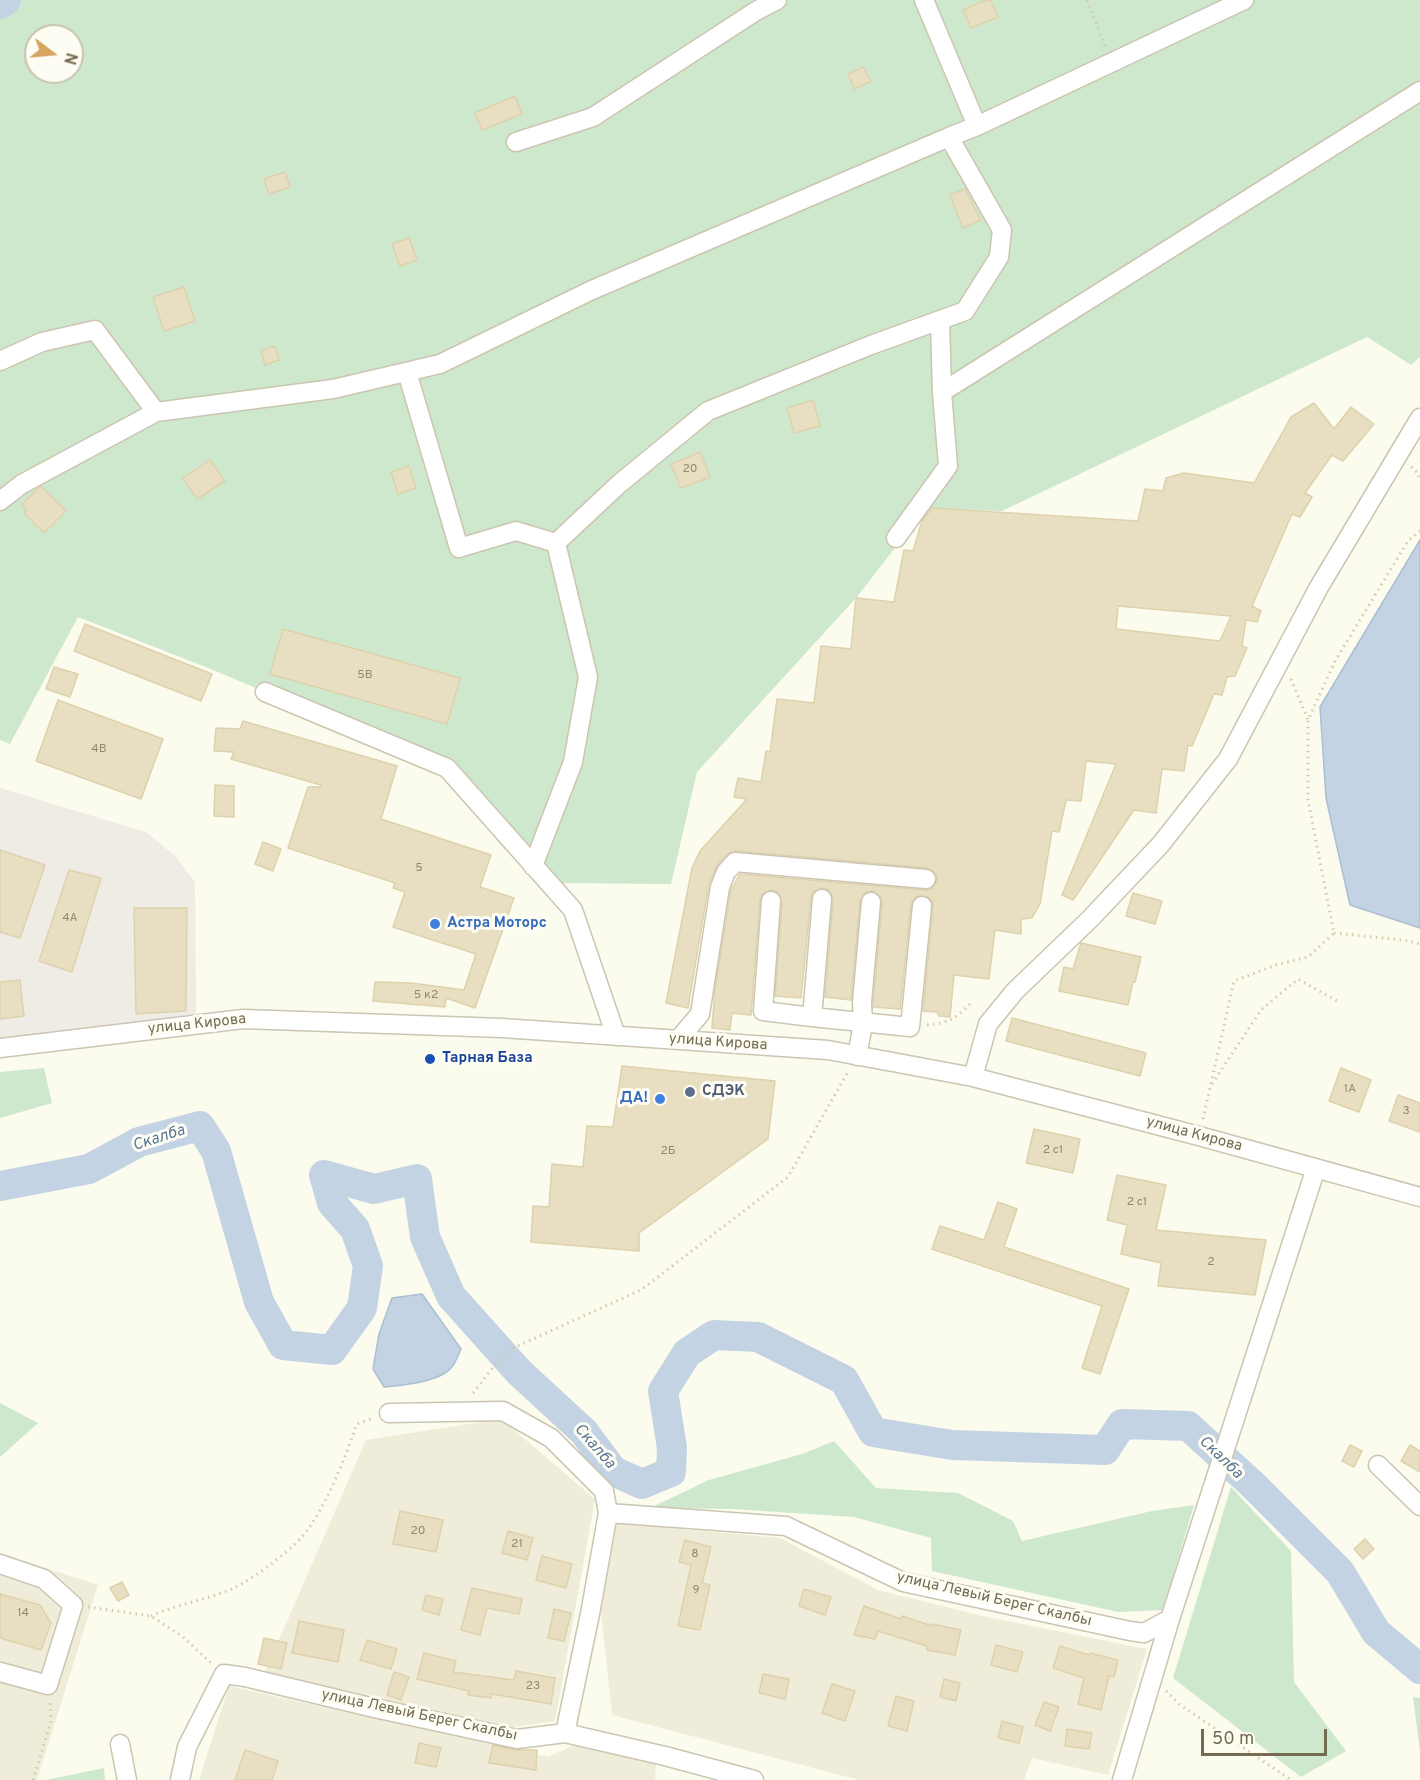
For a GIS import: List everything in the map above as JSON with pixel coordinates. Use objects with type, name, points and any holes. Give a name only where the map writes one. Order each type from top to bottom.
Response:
[{"type":"street","points":[[516,142],[593,117],[756,11],[777,0]]},
{"type":"street","points":[[924,0],[977,126]]},
{"type":"street","points":[[0,501],[22,484],[156,412],[333,389],[440,364],[592,290],[977,126],[1244,0]]},
{"type":"street","points":[[942,392],[1420,91]]},
{"type":"street","points":[[556,543],[619,484],[708,411],[871,345],[965,311],[999,257],[1002,230],[949,136]]},
{"type":"street","points":[[896,538],[948,466],[942,392],[940,320]]},
{"type":"street","points":[[0,361],[42,342],[95,330],[156,412]]},
{"type":"street","points":[[407,372],[459,548],[516,531],[556,543]]},
{"type":"street","points":[[973,1077],[988,1024],[1015,992],[1090,919],[1161,844],[1222,768],[1319,587],[1420,418]]},
{"type":"street","points":[[533,866],[573,762],[588,677],[556,543]]},
{"type":"street","points":[[265,692],[447,768],[573,910],[616,1036]]},
{"type":"street","points":[[678,1040],[700,1014],[720,887],[726,872],[735,862],[926,879]]},
{"type":"street","points":[[812,1017],[822,899]]},
{"type":"street","points":[[771,901],[763,1011],[863,1024],[910,1027],[922,906]]},
{"type":"street","points":[[857,1056],[863,1024],[862,1002],[871,902]]},
{"type":"street","name":"улица Кирова","points":[[0,1048],[243,1019],[502,1029],[828,1050],[973,1077],[1420,1197]]},
{"type":"street","points":[[1122,1780],[1170,1620],[1316,1168]]},
{"type":"street","points":[[389,1413],[502,1411],[551,1438],[604,1491],[608,1513],[565,1733],[665,1756],[754,1780]]},
{"type":"street","points":[[1378,1465],[1420,1506]]},
{"type":"street","name":"улица Левый Берег Скалбы","points":[[608,1513],[786,1526],[903,1582],[1130,1631],[1143,1632],[1170,1620]]},
{"type":"street","points":[[0,1564],[44,1579],[74,1605],[48,1685],[0,1672]]},
{"type":"street","points":[[180,1780],[187,1747],[224,1674]]},
{"type":"street","name":"улица Левый Берег Скалбы","points":[[224,1674],[517,1739],[565,1733]]},
{"type":"street","points":[[120,1744],[127,1780]]},
{"type":"path","points":[[1087,0],[1112,63]]},
{"type":"path","points":[[1334,933],[1308,800],[1308,720],[1335,661],[1408,542],[1420,531]]},
{"type":"path","points":[[1283,654],[1295,692],[1308,720]]},
{"type":"path","points":[[1199,1136],[1234,981],[1276,965],[1308,957],[1334,933],[1403,940],[1420,944]]},
{"type":"path","points":[[1211,1085],[1261,1010],[1299,979],[1337,1000]]},
{"type":"path","points":[[910,1027],[942,1024],[956,1018],[970,1004]]},
{"type":"path","points":[[461,1410],[498,1361],[513,1348],[641,1290],[788,1177],[857,1056]]},
{"type":"path","points":[[151,1616],[234,1588],[252,1578],[293,1545],[308,1530],[330,1490],[357,1424]]},
{"type":"path","points":[[74,1605],[151,1616],[183,1637],[224,1674]]},
{"type":"path","points":[[1153,1677],[1179,1704],[1291,1780]]},
{"type":"path","points":[[33,1780],[51,1721],[48,1685]]},
{"type":"shaded area","points":[[0,788],[146,832],[176,857],[195,882],[196,1017],[0,1042]]},
{"type":"shaded area","points":[[501,1419],[595,1499],[555,1721],[510,1728],[265,1672],[366,1440]]},
{"type":"shaded area","points":[[615,1523],[780,1538],[878,1590],[987,1617],[1147,1649],[1108,1775],[1032,1758],[1024,1780],[859,1780],[612,1715],[601,1612]]},
{"type":"shaded area","points":[[0,1553],[98,1585],[37,1780],[0,1780]]},
{"type":"shaded area","points":[[229,1686],[548,1757],[577,1744],[656,1764],[655,1780],[199,1780]]},
{"type":"green space","points":[[6,0],[1420,0],[1420,357],[1411,365],[1367,337],[1002,511],[926,508],[856,598],[697,772],[671,884],[554,883],[447,768],[213,670],[78,617],[10,744],[0,740],[0,4]]},
{"type":"green space","points":[[44,1068],[52,1103],[0,1118],[0,1072]]},
{"type":"green space","points":[[0,1403],[38,1423],[0,1457]]},
{"type":"green space","points":[[834,1441],[876,1488],[958,1493],[1013,1521],[1022,1541],[1152,1511],[1194,1505],[1163,1610],[1118,1612],[932,1571],[931,1538],[854,1517],[733,1509],[650,1508],[709,1480],[802,1454]]},
{"type":"green space","points":[[1231,1487],[1291,1551],[1294,1682],[1346,1751],[1301,1777],[1173,1678]]},
{"type":"green space","points":[[1413,1697],[1420,1698],[1420,1751]]},
{"type":"green space","points":[[104,1768],[105,1780],[46,1780]]},
{"type":"water","points":[[1420,540],[1420,928],[1350,905],[1326,798],[1320,707]]},
{"type":"water","points":[[422,1294],[461,1349],[451,1368],[439,1376],[416,1383],[384,1387],[373,1369],[379,1334],[392,1298]]},
{"type":"building","points":[[985,0],[991,0],[998,17],[971,28],[963,10]]},
{"type":"building","points":[[863,67],[871,81],[855,89],[848,74]]},
{"type":"building","points":[[515,96],[522,114],[482,130],[475,113]]},
{"type":"building","points":[[285,172],[290,187],[269,194],[264,179]]},
{"type":"building","points":[[965,189],[981,220],[963,228],[950,195]]},
{"type":"building","points":[[409,238],[417,260],[400,266],[392,244]]},
{"type":"building","points":[[184,287],[195,321],[164,331],[153,297]]},
{"type":"building","points":[[275,346],[279,360],[265,365],[261,351]]},
{"type":"building","points":[[813,400],[820,426],[794,433],[787,408]]},
{"type":"building","points":[[1314,403],[1334,429],[1351,407],[1374,424],[1343,461],[1332,455],[1305,493],[1312,497],[1300,517],[1292,514],[1252,606],[1261,611],[1257,622],[1246,620],[1242,646],[1247,648],[1235,676],[1227,677],[1222,695],[1214,694],[1192,746],[1188,745],[1184,771],[1162,769],[1156,813],[1134,810],[1073,900],[1062,895],[1116,764],[1086,761],[1081,801],[1066,800],[1059,832],[1052,831],[1040,904],[1032,918],[1021,919],[1021,934],[995,930],[989,979],[954,975],[950,1017],[939,1016],[937,1012],[923,1011],[933,907],[928,897],[917,896],[911,904],[900,1009],[873,1007],[882,903],[881,897],[873,891],[866,892],[860,901],[851,1000],[825,997],[833,900],[829,890],[822,888],[813,892],[811,898],[801,998],[775,996],[782,902],[778,892],[771,890],[762,894],[760,900],[751,1015],[732,1013],[730,1030],[712,1028],[715,989],[731,890],[740,874],[925,890],[931,889],[937,881],[936,874],[927,868],[736,851],[727,854],[718,864],[709,883],[688,1008],[666,1003],[692,868],[700,851],[747,799],[734,797],[738,778],[761,782],[766,751],[770,752],[777,699],[814,703],[821,646],[851,649],[856,598],[894,602],[904,550],[913,551],[922,521],[932,508],[1138,521],[1145,489],[1163,491],[1166,478],[1184,473],[1254,483],[1291,417]],"holes":[[[1118,606],[1231,616],[1220,641],[1116,629]]]},
{"type":"building","points":[[700,452],[710,477],[681,488],[671,464]]},
{"type":"building","points":[[210,460],[225,481],[197,499],[183,478]]},
{"type":"building","points":[[409,466],[416,488],[398,494],[391,472]]},
{"type":"building","points":[[41,486],[66,511],[44,533],[24,513],[27,509],[22,504]]},
{"type":"building","points":[[85,624],[212,674],[201,701],[74,651]]},
{"type":"building","points":[[283,629],[460,678],[447,724],[270,674]]},
{"type":"building","points":[[54,667],[78,674],[70,697],[46,689]]},
{"type":"building","points":[[58,700],[163,739],[141,799],[36,761]]},
{"type":"building","points":[[243,721],[397,766],[381,819],[491,855],[480,887],[514,898],[475,1008],[446,998],[445,1007],[373,1001],[375,982],[412,983],[464,990],[476,954],[393,927],[405,892],[393,888],[395,883],[288,848],[308,787],[320,787],[321,785],[231,759],[234,752],[214,751],[216,728],[240,729]]},
{"type":"building","points":[[215,785],[234,786],[234,817],[214,816]]},
{"type":"building","points":[[263,842],[281,849],[273,871],[255,864]]},
{"type":"building","points":[[0,850],[45,865],[20,938],[0,932]]},
{"type":"building","points":[[69,870],[101,878],[72,972],[39,961]]},
{"type":"building","points":[[1133,893],[1162,901],[1155,924],[1126,916]]},
{"type":"building","points":[[134,908],[187,908],[186,1011],[136,1014]]},
{"type":"building","points":[[1081,943],[1141,957],[1128,1005],[1059,991],[1064,967],[1073,969]]},
{"type":"building","points":[[20,980],[24,1016],[0,1019],[0,982]]},
{"type":"building","points":[[1012,1018],[1146,1053],[1140,1076],[1006,1041]]},
{"type":"building","points":[[622,1066],[775,1081],[768,1139],[639,1233],[639,1251],[531,1242],[533,1206],[549,1207],[552,1164],[583,1167],[587,1126],[613,1127]]},
{"type":"building","points":[[1341,1068],[1371,1080],[1359,1112],[1329,1101]]},
{"type":"building","points":[[1398,1095],[1420,1103],[1420,1132],[1389,1121]]},
{"type":"building","points":[[1034,1129],[1080,1139],[1073,1173],[1026,1163]]},
{"type":"building","points":[[1117,1175],[1166,1185],[1156,1230],[1266,1240],[1255,1295],[1158,1286],[1161,1263],[1121,1254],[1127,1225],[1107,1220]]},
{"type":"building","points":[[998,1202],[1017,1209],[1004,1247],[1129,1289],[1100,1374],[1082,1368],[1102,1306],[932,1249],[940,1226],[984,1240]]},
{"type":"building","points":[[1350,1445],[1362,1451],[1354,1467],[1342,1461]]},
{"type":"building","points":[[1410,1445],[1420,1451],[1420,1472],[1401,1461]]},
{"type":"building","points":[[400,1511],[443,1520],[436,1552],[393,1544]]},
{"type":"building","points":[[508,1531],[533,1538],[527,1560],[502,1553]]},
{"type":"building","points":[[1365,1539],[1374,1549],[1363,1559],[1354,1549]]},
{"type":"building","points":[[685,1540],[711,1547],[702,1583],[710,1585],[700,1630],[678,1626],[691,1565],[679,1562]]},
{"type":"building","points":[[542,1556],[572,1564],[566,1588],[536,1580]]},
{"type":"building","points":[[122,1582],[129,1595],[118,1601],[110,1588]]},
{"type":"building","points":[[472,1588],[522,1599],[519,1614],[487,1608],[480,1635],[461,1630]]},
{"type":"building","points":[[804,1589],[831,1597],[825,1615],[799,1606]]},
{"type":"building","points":[[0,1594],[40,1605],[51,1623],[41,1650],[0,1638]]},
{"type":"building","points":[[426,1595],[443,1599],[439,1615],[422,1610]]},
{"type":"building","points":[[864,1606],[901,1619],[902,1616],[932,1626],[932,1624],[961,1630],[955,1655],[927,1650],[927,1646],[878,1631],[875,1639],[854,1635]]},
{"type":"building","points":[[554,1609],[571,1613],[564,1641],[548,1638]]},
{"type":"building","points":[[299,1621],[344,1630],[338,1662],[292,1653]]},
{"type":"building","points":[[264,1638],[287,1643],[281,1669],[258,1664]]},
{"type":"building","points":[[367,1640],[397,1649],[391,1669],[360,1660]]},
{"type":"building","points":[[996,1645],[1023,1652],[1017,1672],[991,1665]]},
{"type":"building","points":[[1060,1646],[1089,1655],[1090,1653],[1118,1660],[1114,1677],[1109,1676],[1101,1710],[1078,1704],[1084,1678],[1053,1668]]},
{"type":"building","points":[[424,1653],[456,1661],[453,1672],[514,1680],[516,1671],[555,1678],[551,1704],[492,1694],[491,1698],[468,1695],[469,1691],[417,1679]]},
{"type":"building","points":[[394,1672],[409,1677],[401,1700],[387,1695]]},
{"type":"building","points":[[763,1674],[789,1679],[785,1699],[759,1693]]},
{"type":"building","points":[[944,1679],[960,1683],[956,1701],[940,1697]]},
{"type":"building","points":[[832,1684],[855,1691],[845,1721],[822,1713]]},
{"type":"building","points":[[896,1696],[914,1701],[907,1731],[888,1726]]},
{"type":"building","points":[[1044,1702],[1059,1707],[1050,1731],[1035,1725]]},
{"type":"building","points":[[1002,1721],[1023,1727],[1019,1743],[998,1738]]},
{"type":"building","points":[[1067,1729],[1092,1733],[1089,1749],[1065,1746]]},
{"type":"building","points":[[419,1743],[441,1748],[436,1767],[415,1763]]},
{"type":"building","points":[[493,1745],[515,1750],[537,1750],[536,1770],[489,1763]]},
{"type":"building","points":[[245,1750],[278,1761],[272,1780],[235,1780]]},
{"type":"waterway","name":"Скалба","points":[[0,4],[6,0]]},
{"type":"waterway","name":"Скалба","points":[[0,1186],[89,1169],[139,1142],[200,1126],[216,1151],[259,1302],[283,1345],[332,1350],[362,1308],[368,1266],[355,1229],[332,1203],[324,1175],[374,1189],[417,1179],[425,1237],[451,1296],[519,1372],[584,1432],[613,1471],[642,1484],[671,1472],[672,1448],[663,1391],[687,1353],[714,1335],[758,1337],[844,1380],[873,1432],[952,1445],[1105,1450],[1122,1424],[1188,1426],[1252,1484],[1340,1572],[1376,1632],[1420,1669]]},
{"type":"place","name":"Астра Моторс","points":[[435,924]]},
{"type":"place","name":"Тарная База","points":[[430,1059]]},
{"type":"place","name":"СДЭК","points":[[690,1092]]},
{"type":"place","name":"ДА!","points":[[660,1099]]}]
